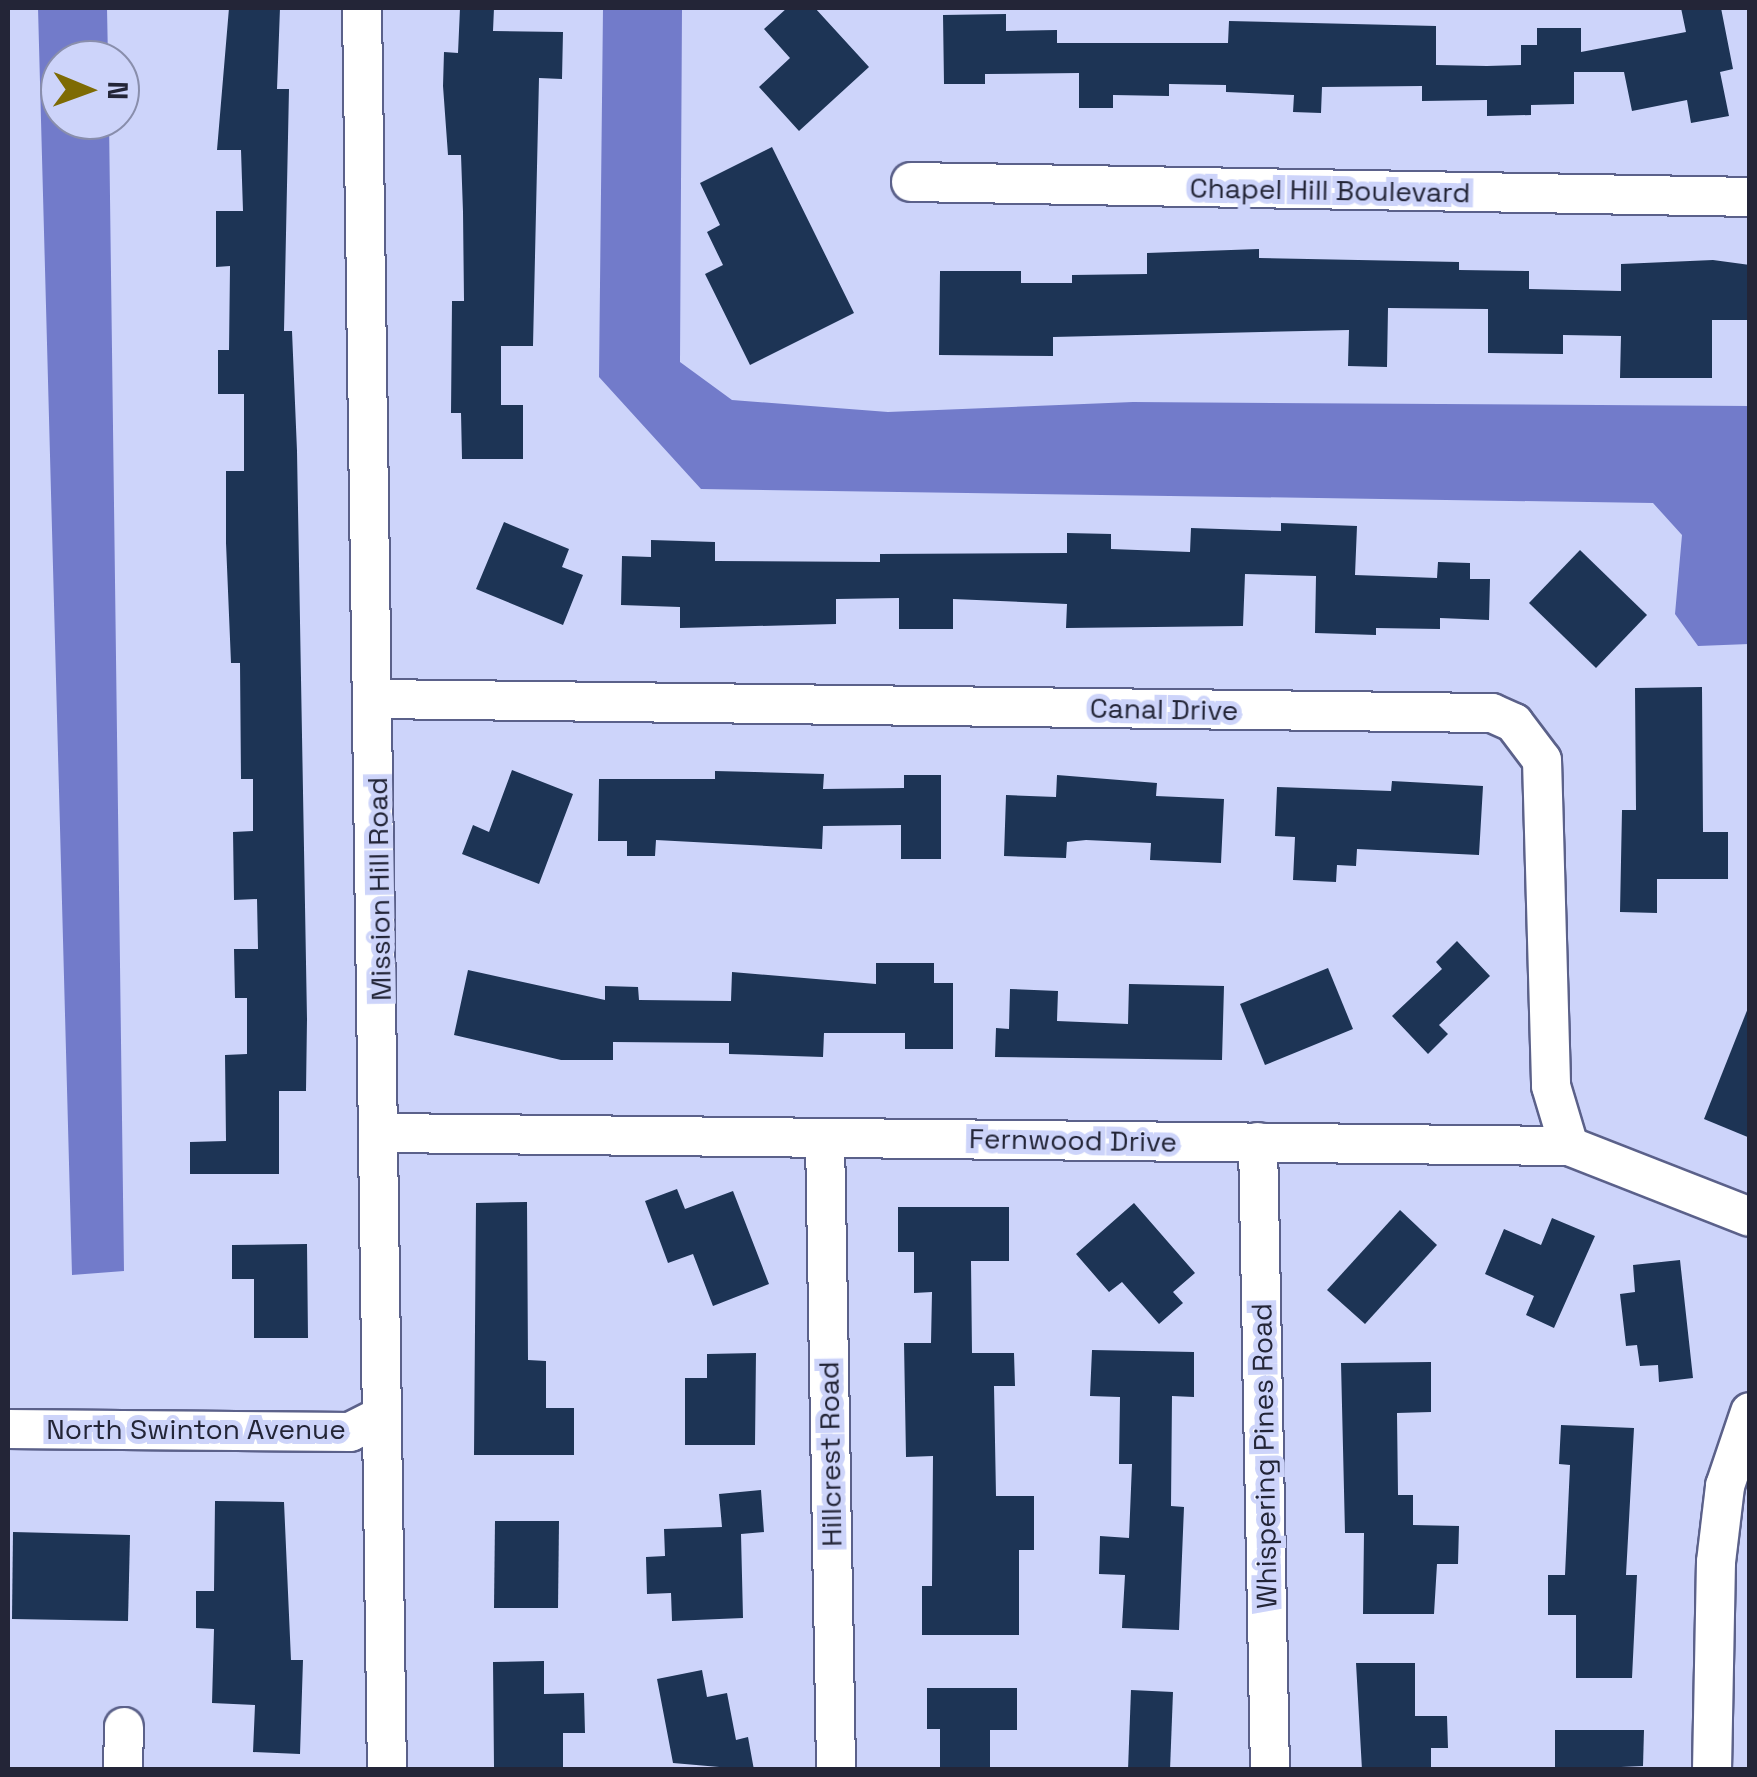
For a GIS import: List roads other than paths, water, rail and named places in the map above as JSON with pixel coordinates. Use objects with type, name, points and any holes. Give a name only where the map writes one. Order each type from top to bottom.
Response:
[{"type":"street","name":"Mission Hill Road","points":[[362,8],[388,1394],[381,1416],[387,1770]]},
{"type":"street","name":"Chapel Hill Boulevard","points":[[911,182],[1750,197]]},
{"type":"street","name":"Canal Drive","points":[[376,700],[1492,713],[1514,723],[1542,760],[1551,1086],[1570,1146]]},
{"type":"street","name":"Fernwood Drive","points":[[383,1133],[1570,1146],[1750,1217]]},
{"type":"street","name":"Hillcrest Road","points":[[824,1138],[836,1770]]},
{"type":"street","name":"Whispering Pines Road","points":[[1258,1142],[1270,1770]]},
{"type":"street","points":[[1712,1770],[1716,1562],[1725,1486],[1750,1412]]},
{"type":"street","name":"North Swinton Avenue","points":[[8,1429],[350,1432],[381,1416]]},
{"type":"street","points":[[124,1727],[124,1770]]},
{"type":"water","points":[[38,8],[107,8],[108,40],[40,40],[40,83]]},
{"type":"water","points":[[603,8],[682,8],[680,362],[732,400],[888,412],[1133,402],[1749,406],[1749,644],[1698,646],[1675,614],[1682,535],[1653,503],[701,489],[599,377]]},
{"type":"water","points":[[42,140],[109,140],[124,1271],[72,1275]]}]
